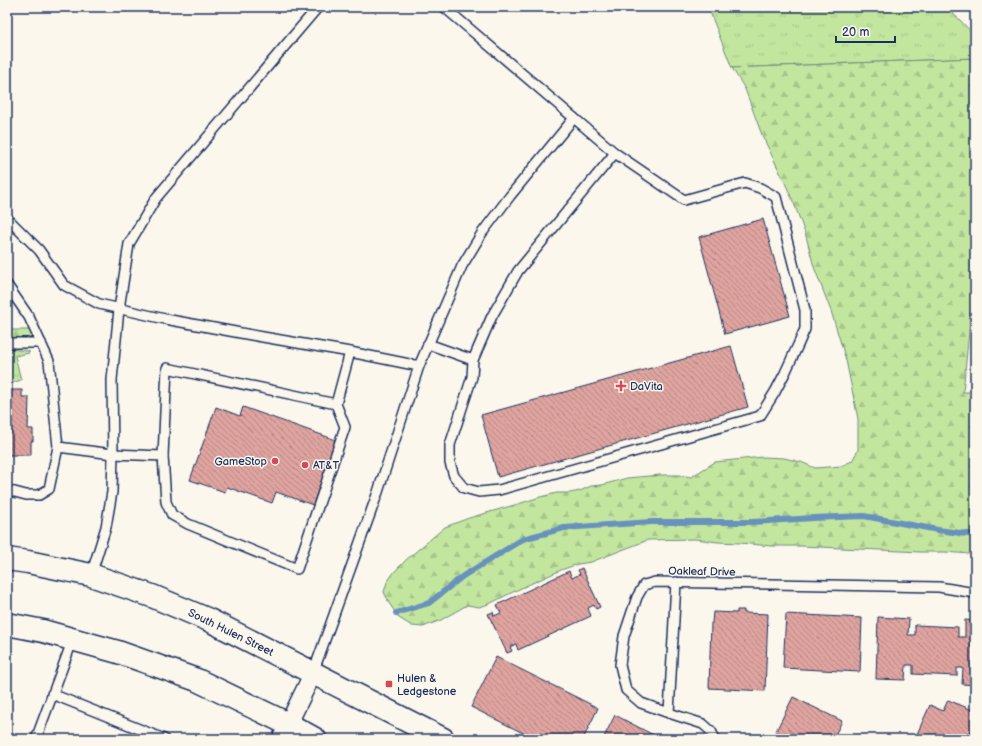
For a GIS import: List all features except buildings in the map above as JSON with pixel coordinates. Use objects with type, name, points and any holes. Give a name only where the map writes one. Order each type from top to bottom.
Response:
[{"type":"main road","name":"South Hulen Street","points":[[7,559],[91,575],[152,596],[209,620],[443,739]]},
{"type":"main road","points":[[7,624],[43,631],[118,652],[197,680],[285,732],[315,739]]},
{"type":"street","points":[[285,732],[313,673]]},
{"type":"lane","points":[[91,575],[106,527],[112,492],[114,454],[112,380],[119,309],[129,244],[156,198],[318,7]]},
{"type":"lane","points":[[444,7],[615,153],[684,200],[745,183],[760,188],[776,197],[805,310],[805,329],[785,373],[760,416],[498,490],[478,492],[464,488],[454,476],[450,463],[450,444],[472,377],[473,360],[492,316],[518,271],[615,153]]},
{"type":"lane","points":[[313,673],[378,492],[419,366],[462,266],[482,233],[510,196],[574,118]]},
{"type":"lane","points":[[7,218],[39,250],[64,285],[99,304],[165,319],[350,352],[419,366]]},
{"type":"lane","points":[[7,285],[10,296],[29,317],[49,361],[58,447],[49,489],[39,495],[26,495],[7,490]]},
{"type":"lane","points":[[7,343],[41,343]]},
{"type":"lane","points":[[428,344],[473,360]]},
{"type":"lane","points":[[336,404],[167,368],[163,456],[166,502],[172,515],[188,524],[296,569],[345,426],[336,404],[350,352]]},
{"type":"lane","points":[[58,447],[114,454],[163,456]]},
{"type":"lane","name":"Oakleaf Drive","points":[[716,739],[711,731],[703,724],[641,703],[626,690],[620,665],[624,636],[637,597],[644,586],[655,582],[676,582],[939,587],[975,593]]},
{"type":"lane","points":[[669,713],[676,582]]},
{"type":"lane","points":[[36,739],[73,639]]},
{"type":"lane","points":[[52,694],[164,739]]},
{"type":"green space","points":[[708,7],[945,7],[975,36],[975,58],[732,68]]},
{"type":"green space","points":[[975,58],[975,270],[963,392],[975,392],[975,553],[771,546],[695,539],[648,540],[591,562],[578,564],[561,570],[489,604],[479,607],[467,605],[441,620],[423,627],[412,626],[399,618],[384,592],[387,582],[407,559],[445,527],[469,518],[540,497],[557,493],[580,491],[591,486],[602,485],[627,478],[660,475],[691,477],[715,462],[763,457],[784,458],[801,462],[815,468],[841,466],[852,461],[858,450],[858,419],[846,360],[795,206],[762,135],[745,89],[732,68]]},
{"type":"green space","points":[[7,330],[35,330],[41,343],[7,343]]},
{"type":"green space","points":[[7,349],[29,351],[29,353],[15,356],[21,380],[7,385]]},
{"type":"waterway","points":[[396,613],[429,603],[463,576],[523,539],[564,528],[651,522],[752,522],[864,516],[938,530],[975,535]]},
{"type":"place","name":"DaVita","points":[[621,386]]},
{"type":"place","name":"GameStop","points":[[275,461]]},
{"type":"place","name":"AT&T","points":[[305,465]]},
{"type":"place","name":"Hulen & Ledgestone","points":[[389,684]]}]
